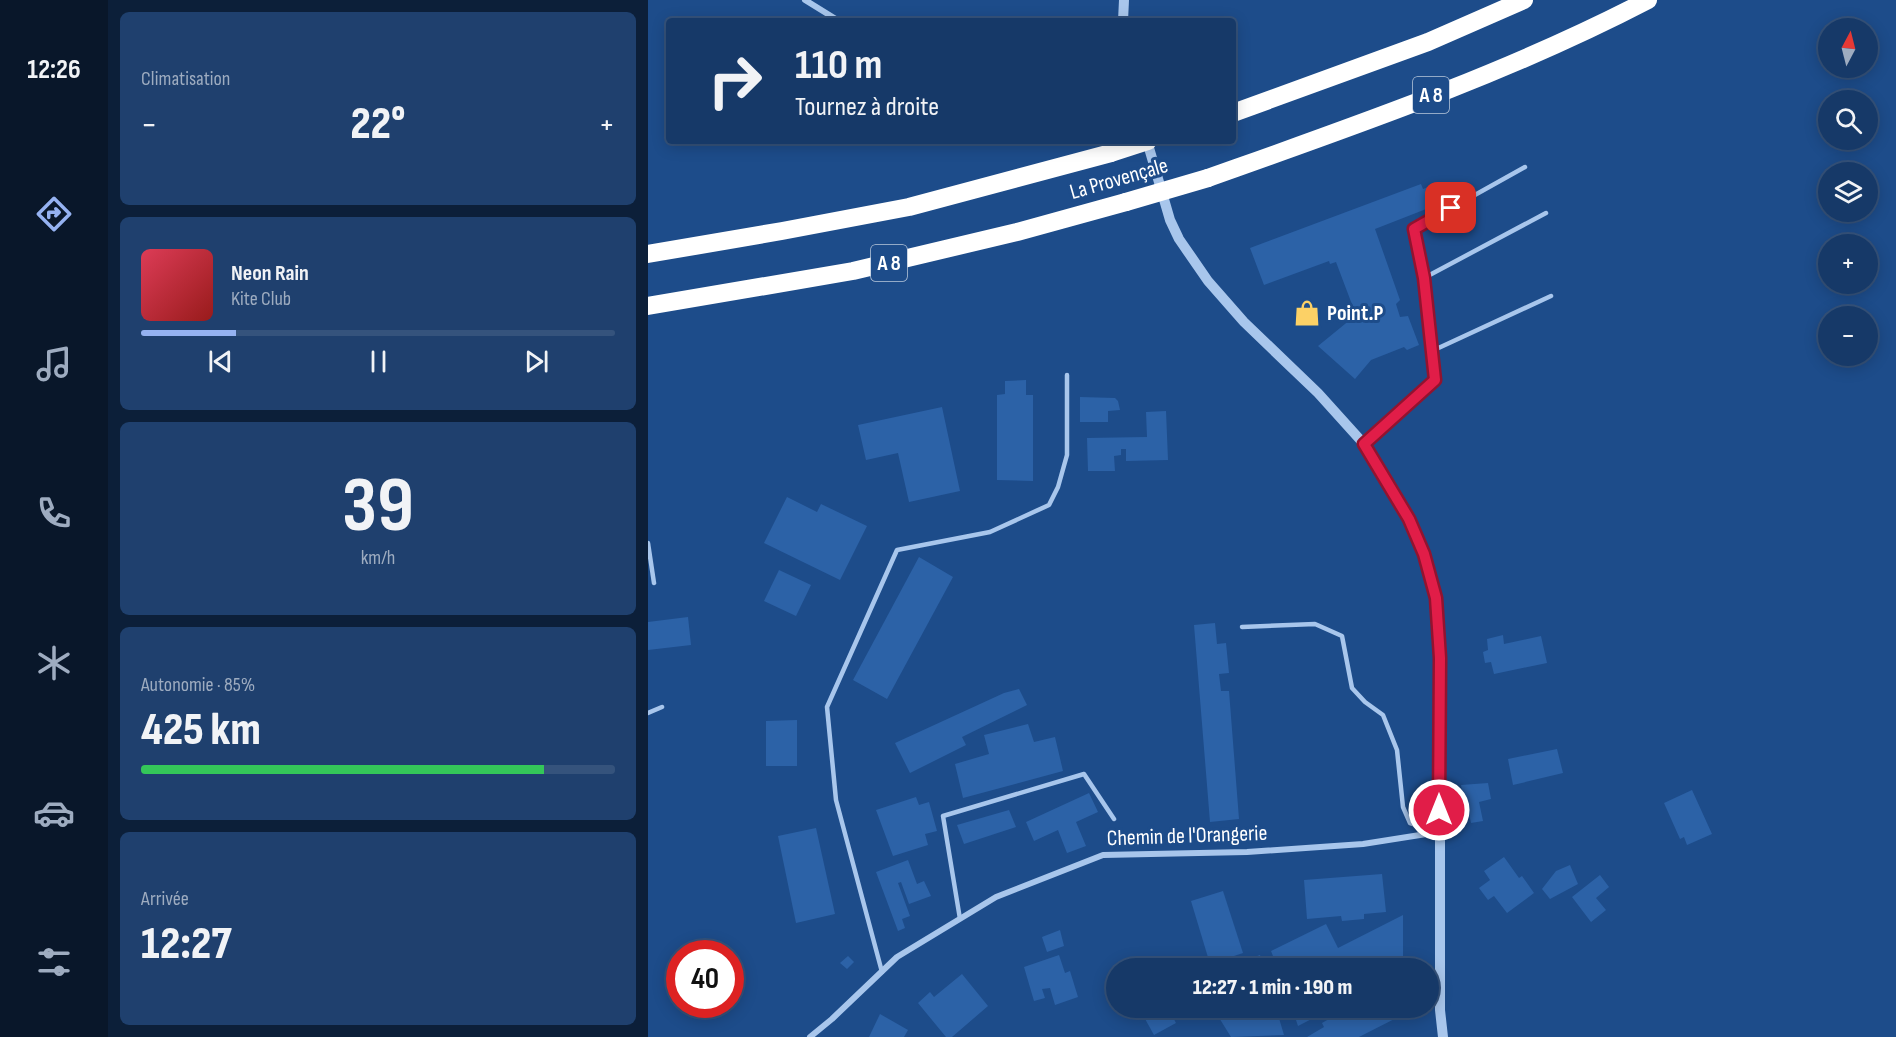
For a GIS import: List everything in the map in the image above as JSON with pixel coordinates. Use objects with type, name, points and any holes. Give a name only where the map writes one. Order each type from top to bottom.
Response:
[{"type":"highway","name":"A 8","points":[[1236,112],[1428,42],[1524,0]]},
{"type":"highway","name":"La Provençale","points":[[648,306],[853,271],[1017,232],[1208,178],[1338,132],[1473,79],[1598,26],[1648,0]]},
{"type":"highway","name":"La Provençale","points":[[648,254],[909,207],[1139,144]]},
{"type":"street","points":[[805,0],[834,18]]},
{"type":"street","points":[[1123,18],[1124,0]]},
{"type":"street","points":[[1149,144],[1170,220],[1179,239],[1208,281],[1244,322],[1318,393],[1364,444],[1409,519],[1424,554],[1436,598],[1440,658],[1440,1010],[1443,1037]]},
{"type":"street","name":"Chemin de l'Orangerie","points":[[810,1037],[897,957],[996,897],[1103,855],[1259,851],[1363,844],[1439,832]]},
{"type":"lane","points":[[1364,444],[1435,380],[1424,278],[1414,229],[1525,167]]},
{"type":"lane","points":[[1424,278],[1546,213]]},
{"type":"lane","points":[[1432,351],[1551,297]]},
{"type":"lane","points":[[882,972],[836,800],[827,707],[897,550],[990,532],[1049,505],[1058,487],[1067,456],[1067,375]]},
{"type":"lane","points":[[648,543],[654,583]]},
{"type":"lane","points":[[1242,627],[1315,624],[1342,636],[1352,688],[1365,702],[1383,715],[1396,750],[1403,807],[1410,823],[1439,832]]},
{"type":"lane","points":[[648,713],[662,707]]},
{"type":"lane","points":[[960,919],[943,816],[1084,774],[1114,819]]},
{"type":"building","points":[[1421,184],[1423,189],[1431,186],[1439,204],[1375,229],[1400,300],[1396,304],[1400,317],[1408,316],[1419,345],[1407,350],[1404,347],[1371,360],[1355,379],[1318,346],[1356,315],[1336,262],[1330,264],[1329,261],[1264,285],[1250,248]]},
{"type":"building","points":[[1026,380],[1026,395],[1033,395],[1033,481],[997,480],[997,395],[1005,394],[1005,381]]},
{"type":"building","points":[[1080,397],[1115,398],[1120,410],[1108,411],[1108,422],[1080,422]]},
{"type":"building","points":[[942,407],[960,491],[909,502],[898,453],[866,460],[858,425]]},
{"type":"building","points":[[1166,411],[1168,460],[1126,461],[1126,449],[1121,449],[1121,455],[1114,456],[1115,471],[1088,471],[1087,438],[1147,437],[1146,412]]},
{"type":"building","points":[[787,497],[817,512],[821,504],[867,526],[840,580],[764,543]]},
{"type":"building","points":[[919,557],[953,577],[887,699],[853,680]]},
{"type":"building","points":[[779,570],[811,585],[796,616],[764,601]]},
{"type":"building","points":[[688,617],[691,645],[648,650],[648,622]]},
{"type":"building","points":[[1215,623],[1217,644],[1226,643],[1229,673],[1219,674],[1221,691],[1229,691],[1239,819],[1210,822],[1194,625]]},
{"type":"building","points":[[1503,635],[1504,644],[1541,636],[1547,663],[1494,674],[1491,662],[1485,663],[1483,652],[1488,650],[1487,639]]},
{"type":"building","points":[[1019,689],[1027,705],[962,737],[966,745],[910,773],[895,743],[1004,693]]},
{"type":"building","points":[[797,720],[797,766],[766,766],[766,721]]},
{"type":"building","points":[[1028,724],[1034,742],[1055,737],[1063,771],[963,798],[955,764],[989,754],[984,735]]},
{"type":"building","points":[[1557,749],[1563,773],[1513,785],[1508,759]]},
{"type":"building","points":[[1488,783],[1491,799],[1479,802],[1483,821],[1471,823],[1467,805],[1464,805],[1461,785]]},
{"type":"building","points":[[1692,790],[1712,834],[1687,845],[1684,837],[1680,839],[1664,803]]},
{"type":"building","points":[[1089,793],[1098,812],[1076,822],[1086,846],[1067,853],[1058,830],[1034,841],[1026,822]]},
{"type":"building","points":[[916,797],[919,805],[929,802],[937,831],[925,834],[928,845],[893,856],[876,810]]},
{"type":"building","points":[[1009,810],[1016,827],[964,844],[957,825]]},
{"type":"building","points":[[816,828],[835,914],[796,923],[778,836]]},
{"type":"building","points":[[1504,857],[1519,878],[1522,876],[1534,893],[1507,913],[1494,896],[1488,900],[1479,888],[1490,880],[1484,871]]},
{"type":"building","points":[[908,860],[917,884],[924,881],[931,896],[909,904],[901,882],[898,883],[910,916],[902,919],[905,928],[898,931],[876,872]]},
{"type":"building","points":[[1570,865],[1578,884],[1550,899],[1542,889],[1556,871]]},
{"type":"building","points":[[1382,874],[1386,912],[1364,914],[1364,919],[1342,921],[1341,916],[1307,919],[1304,880]]},
{"type":"building","points":[[1600,875],[1609,887],[1596,898],[1606,910],[1591,922],[1572,897]]},
{"type":"building","points":[[1223,891],[1243,953],[1228,958],[1208,958],[1191,901]]},
{"type":"building","points":[[1403,915],[1403,958],[1274,958],[1271,951],[1326,924],[1338,948]]},
{"type":"building","points":[[1060,930],[1064,946],[1047,952],[1042,937]]},
{"type":"building","points":[[1059,955],[1065,973],[1070,971],[1078,997],[1055,1005],[1050,988],[1042,989],[1045,998],[1034,1001],[1024,967]]},
{"type":"building","points":[[848,956],[854,962],[847,969],[840,963]]},
{"type":"building","points":[[962,974],[988,1006],[952,1037],[946,1037],[918,1003],[930,992],[934,997]]},
{"type":"building","points":[[880,1014],[908,1030],[904,1037],[869,1037]]},
{"type":"building","points":[[1145,1018],[1173,1018],[1176,1023],[1154,1035]]},
{"type":"building","points":[[1219,1018],[1279,1018],[1284,1035],[1231,1037]]},
{"type":"building","points":[[1295,1018],[1314,1018],[1298,1026]]},
{"type":"building","points":[[1331,1018],[1396,1018],[1359,1037],[1307,1037],[1324,1027],[1322,1023]]},
{"type":"place","name":"Point.P","points":[[1307,313]]},
{"type":"route","points":[[1439,810],[1440,658],[1436,598],[1424,554],[1409,519],[1364,444],[1435,380],[1424,278],[1414,229],[1451,208]]}]
